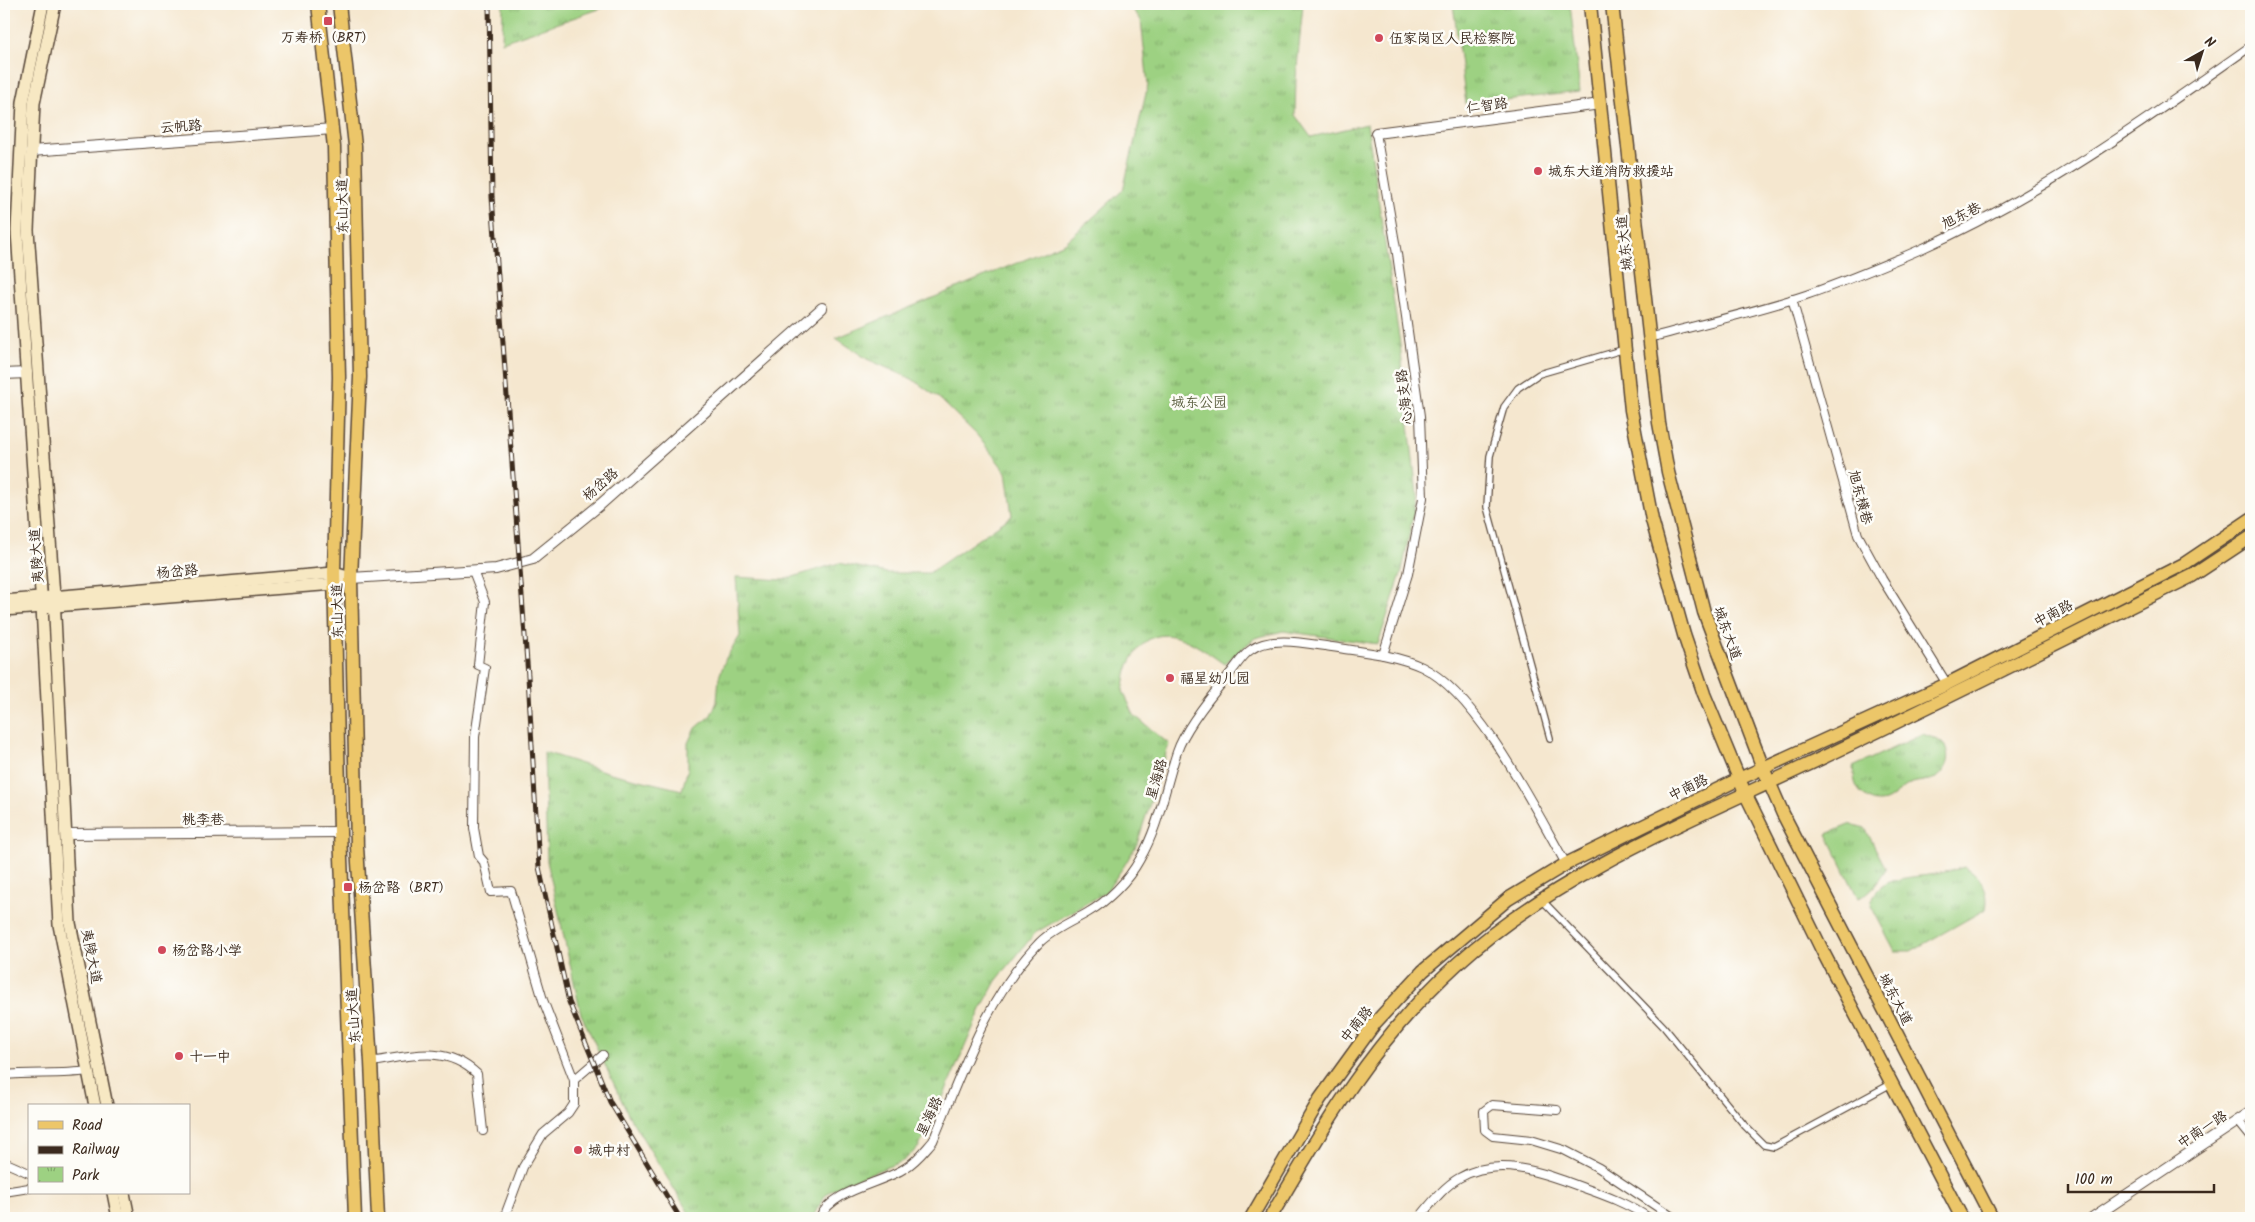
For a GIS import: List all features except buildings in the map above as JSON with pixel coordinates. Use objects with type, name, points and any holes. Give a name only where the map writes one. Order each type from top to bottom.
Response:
[{"type":"main road","name":"夷陵大道","points":[[43,4],[23,102],[17,221],[59,925],[95,1104]]},
{"type":"main road","name":"夷陵大道","points":[[55,4],[34,104],[28,230],[54,601],[70,924],[107,1104]]},
{"type":"main road","name":"东山大道","points":[[318,4],[333,129],[339,377],[334,578],[340,832],[355,1218]]},
{"type":"main road","name":"东山大道","points":[[339,4],[355,146],[360,358],[351,578],[357,847],[371,1062],[378,1218]]},
{"type":"main road","name":"城东大道","points":[[1590,4],[1631,410],[1652,520],[1684,635],[1704,694],[1745,793],[1824,954],[1962,1218]]},
{"type":"main road","name":"城东大道","points":[[1612,4],[1659,424],[1686,547],[1704,612],[1769,782],[1992,1218]]},
{"type":"main road","name":"中南路","points":[[1254,1217],[1320,1099],[1356,1046],[1396,1000],[1446,950],[1508,899],[1566,864],[1739,779],[1947,684],[2184,564],[2251,519]]},
{"type":"main road","name":"中南路","points":[[1270,1218],[1308,1152],[1353,1082],[1398,1022],[1459,962],[1503,926],[1571,880],[1745,793],[2192,576],[2251,537]]},
{"type":"main road","name":"杨岔路","points":[[4,600],[41,602],[351,578]]},
{"type":"main road","name":"杨岔路","points":[[4,610],[41,602]]},
{"type":"main road","points":[[113,1194],[118,1218]]},
{"type":"main road","points":[[124,1194],[129,1218]]},
{"type":"street","name":"旭东巷","points":[[1649,338],[1792,299],[1919,250],[2018,200],[2138,126],[2251,46]]},
{"type":"street","name":"仁智路","points":[[1376,133],[1601,104]]},
{"type":"street","name":"云帆路","points":[[31,151],[333,129]]},
{"type":"street","name":"心海支路","points":[[1376,133],[1397,254],[1420,416],[1423,498],[1408,574],[1382,655]]},
{"type":"street","name":"旭东横巷","points":[[1792,299],[1858,535],[1882,579],[1947,684]]},
{"type":"street","name":"杨岔路","points":[[351,578],[496,570],[533,559],[601,504],[822,308]]},
{"type":"street","points":[[1550,738],[1487,508],[1490,456],[1504,407],[1518,388],[1539,374],[1625,349]]},
{"type":"street","points":[[4,374],[27,372]]},
{"type":"street","points":[[473,571],[485,602],[478,664],[485,668],[475,745],[474,828],[479,856],[484,862],[491,892],[511,891],[543,1000],[574,1080],[574,1104],[568,1113],[543,1134],[523,1167],[504,1218]]},
{"type":"street","name":"星海路","points":[[820,1218],[822,1212],[836,1199],[904,1169],[920,1157],[933,1141],[989,1012],[1002,990],[1019,966],[1042,940],[1090,911],[1114,893],[1140,860],[1156,823],[1178,749],[1220,685],[1252,648],[1283,640],[1382,655],[1405,660],[1424,668],[1442,680],[1469,706],[1527,794],[1566,864]]},
{"type":"street","name":"桃李巷","points":[[66,834],[340,832]]},
{"type":"street","points":[[1541,900],[1664,1027],[1744,1126],[1764,1145],[1774,1147],[1892,1083]]},
{"type":"street","points":[[371,1062],[438,1054],[454,1058],[468,1066],[477,1074],[483,1131]]},
{"type":"street","points":[[574,1080],[603,1055]]},
{"type":"street","points":[[4,1075],[88,1072]]},
{"type":"street","points":[[1557,1110],[1492,1105],[1484,1111],[1483,1122],[1485,1130],[1493,1136],[1531,1140],[1573,1154],[1599,1168],[1674,1218]]},
{"type":"street","name":"中南一路","points":[[2092,1218],[2251,1112]]},
{"type":"street","points":[[2238,1122],[2251,1137]]},
{"type":"street","points":[[4,1162],[28,1173]]},
{"type":"street","points":[[1419,1218],[1430,1204],[1458,1178],[1480,1169],[1506,1167],[1538,1171],[1629,1204],[1649,1218]]},
{"type":"street","points":[[4,1192],[28,1188]]},
{"type":"green space","points":[[503,4],[614,4],[502,42]]},
{"type":"green space","name":"城东公园","points":[[1128,4],[1303,4],[1296,78],[1295,115],[1311,137],[1367,124],[1400,344],[1417,495],[1402,571],[1378,644],[1283,631],[1255,638],[1224,664],[1188,641],[1175,637],[1163,635],[1151,638],[1141,646],[1129,665],[1123,691],[1134,715],[1169,744],[1137,844],[1106,892],[1035,933],[996,981],[982,1007],[931,1125],[918,1148],[903,1161],[848,1182],[826,1194],[812,1218],[692,1218],[629,1116],[581,1014],[547,861],[544,752],[610,773],[682,790],[688,768],[688,743],[694,730],[711,715],[717,702],[719,677],[726,658],[740,636],[736,577],[783,580],[839,563],[887,573],[929,573],[1012,516],[1006,472],[977,435],[940,399],[912,379],[867,359],[836,338],[1065,243],[1123,190],[1148,85],[1141,20]]},
{"type":"green space","points":[[1453,4],[1570,4],[1580,92],[1466,104]]},
{"type":"green space","points":[[1923,734],[1940,741],[1946,748],[1948,757],[1942,773],[1932,779],[1910,784],[1886,801],[1875,802],[1865,797],[1857,788],[1853,767]]},
{"type":"green space","points":[[1851,824],[1865,828],[1886,869],[1878,882],[1858,898],[1827,834]]},
{"type":"green space","points":[[1964,867],[1975,875],[1982,884],[1987,902],[1986,909],[1911,951],[1895,951],[1871,906],[1879,888],[1896,880],[1936,874]]},
{"type":"railway","points":[[489,4],[492,197],[528,676],[539,867],[569,1002],[610,1102],[680,1218]]},
{"type":"place","name":"万寿桥（BRT）","points":[[328,21]]},
{"type":"place","name":"伍家岗区人民检察院","points":[[1379,38]]},
{"type":"place","name":"城东大道消防救援站","points":[[1538,171]]},
{"type":"place","name":"福星幼儿园","points":[[1170,678]]},
{"type":"place","name":"杨岔路（BRT）","points":[[348,887]]},
{"type":"place","name":"杨岔路小学","points":[[162,950]]},
{"type":"place","name":"十一中","points":[[179,1056]]},
{"type":"place","name":"城中村","points":[[578,1150]]}]
